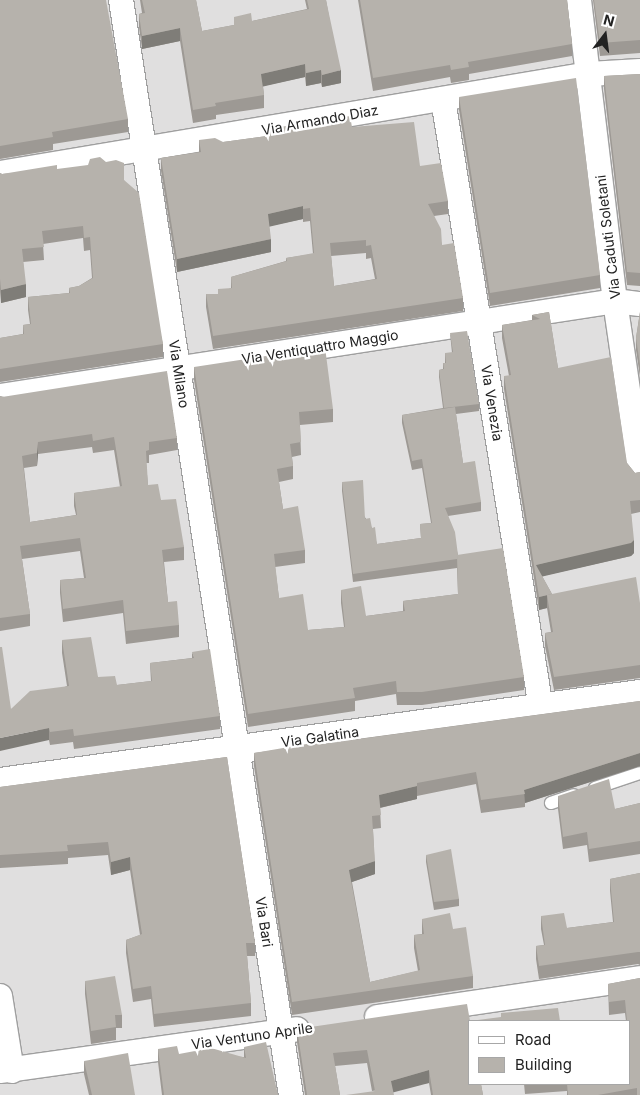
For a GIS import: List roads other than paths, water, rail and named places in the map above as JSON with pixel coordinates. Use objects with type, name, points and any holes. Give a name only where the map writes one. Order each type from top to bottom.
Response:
[{"type":"street","name":"Via Milano","points":[[122,0],[236,749]]},
{"type":"street","name":"Via Caduti Soletani","points":[[579,0],[615,302],[640,473]]},
{"type":"street","name":"Via Armando Diaz","points":[[0,173],[588,74],[640,71]]},
{"type":"street","name":"Via Venezia","points":[[443,99],[541,708]]},
{"type":"street","name":"Via Ventiquattro Maggio","points":[[0,396],[615,302],[640,304]]},
{"type":"street","name":"Via Galatina","points":[[0,782],[640,694]]},
{"type":"street","name":"Via Bari","points":[[236,749],[290,1095]]},
{"type":"street","points":[[359,1020],[640,978]]},
{"type":"street","points":[[0,996],[6,1071]]},
{"type":"street","name":"Via Ventuno Aprile","points":[[6,1071],[320,1026]]},
{"type":"lane","points":[[551,803],[640,773]]}]
